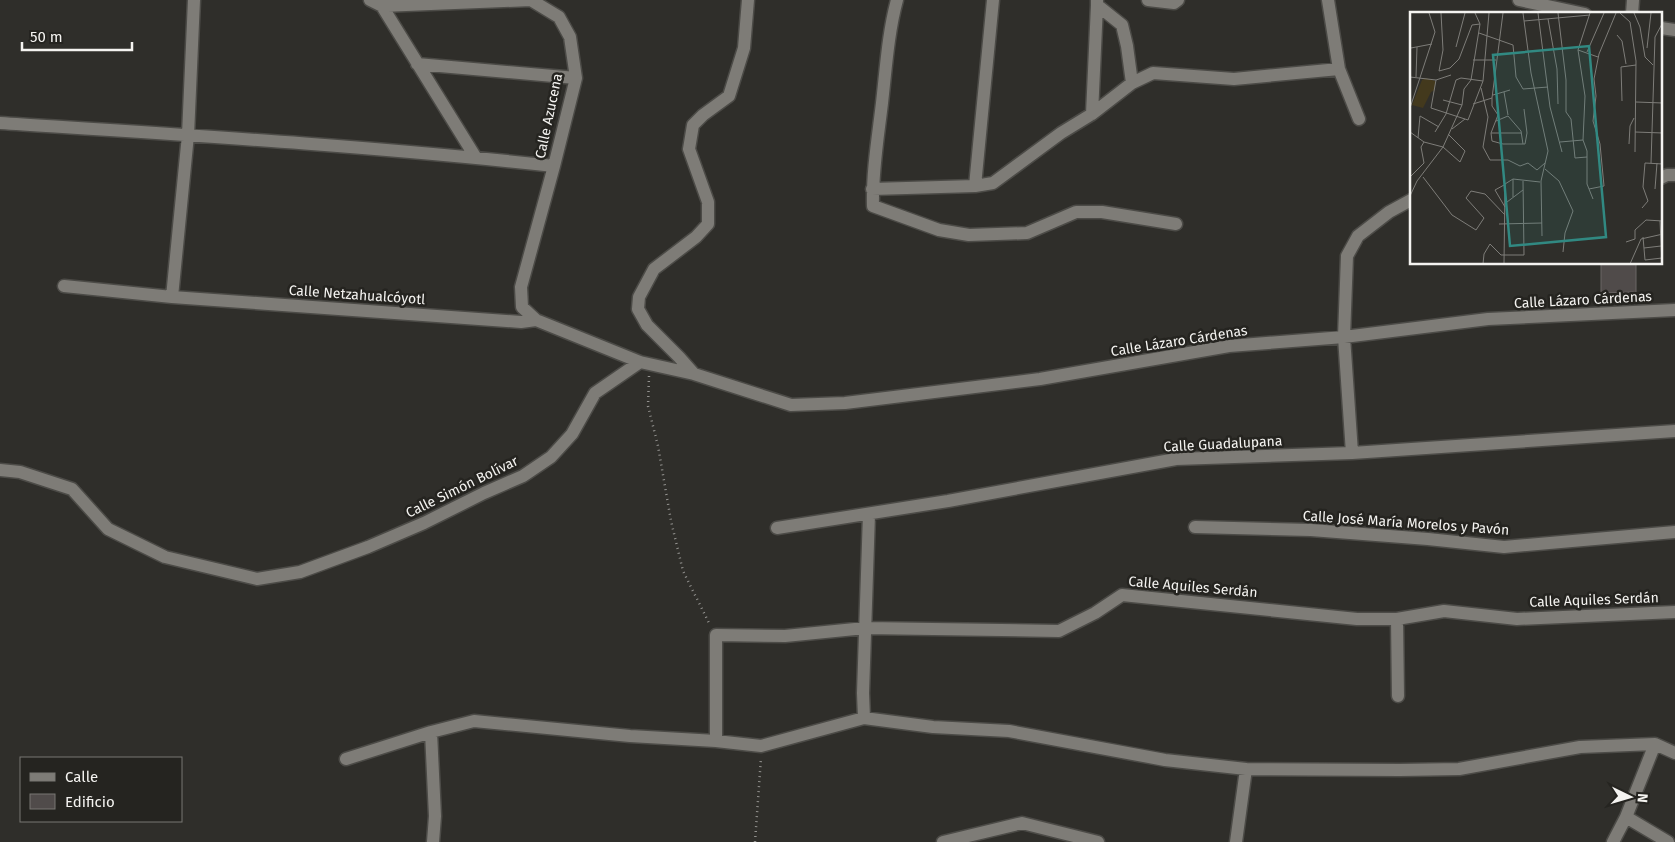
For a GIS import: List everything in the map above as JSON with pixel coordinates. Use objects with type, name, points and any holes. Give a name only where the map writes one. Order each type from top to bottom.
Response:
[{"type":"street","points":[[172,297],[188,135],[194,0]]},
{"type":"street","name":"Calle Azucena","points":[[370,0],[382,6],[531,0],[559,18],[570,37],[576,78],[521,287],[522,307],[536,320]]},
{"type":"street","points":[[694,374],[647,325],[638,309],[639,298],[654,269],[696,237],[708,224],[708,202],[689,149],[690,141],[693,125],[702,115],[729,96],[744,48],[748,0]]},
{"type":"street","points":[[897,0],[891,22],[872,189],[873,206],[939,230],[969,235],[1027,234],[1076,212],[1102,212],[1176,224]]},
{"type":"street","points":[[975,186],[992,0]]},
{"type":"street","points":[[1148,0],[1174,2],[1178,0]]},
{"type":"street","points":[[1328,0],[1339,68],[1359,120]]},
{"type":"street","points":[[1519,0],[1576,12]]},
{"type":"street","points":[[1092,114],[1097,2]]},
{"type":"street","points":[[1097,2],[1122,25],[1132,83]]},
{"type":"street","points":[[382,6],[476,158]]},
{"type":"street","points":[[1662,28],[1675,30]]},
{"type":"street","points":[[417,64],[576,78]]},
{"type":"street","points":[[872,189],[993,184],[1060,133],[1092,114],[1132,83],[1153,74],[1234,79],[1339,68]]},
{"type":"street","points":[[0,123],[188,135],[554,166]]},
{"type":"street","points":[[1662,178],[1667,175],[1675,175]]},
{"type":"street","points":[[1352,453],[1344,337],[1347,256],[1358,236],[1389,212],[1410,201]]},
{"type":"street","name":"Calle Netzahualcóyotl","points":[[64,286],[172,297],[521,322],[536,320],[644,363]]},
{"type":"street","name":"Calle Lázaro Cárdenas","points":[[644,363],[694,374],[792,405],[845,404],[1040,379],[1229,346],[1344,337],[1488,319],[1675,310]]},
{"type":"street","name":"Calle Simón Bolívar","points":[[0,470],[20,472],[72,489],[108,529],[166,557],[258,579],[300,572],[368,547],[424,523],[523,476],[550,457],[572,434],[595,393],[644,363]]},
{"type":"street","name":"Calle Guadalupana","points":[[777,528],[869,514],[1176,459],[1352,453],[1675,431]]},
{"type":"street","points":[[864,718],[863,693],[869,514]]},
{"type":"street","name":"Calle José María Morelos y Pavón","points":[[1195,527],[1311,530],[1504,547],[1675,532]]},
{"type":"street","name":"Calle Aquiles Serdán","points":[[716,636],[785,636],[865,628],[1059,631],[1095,613],[1122,595],[1357,619],[1397,619],[1444,611],[1518,618],[1675,612]]},
{"type":"street","points":[[1397,619],[1398,696]]},
{"type":"street","points":[[716,636],[716,741]]},
{"type":"street","points":[[346,759],[430,732],[474,721],[761,746],[864,718],[934,728],[1010,731],[1165,760],[1246,769],[1459,769],[1580,748],[1655,744],[1675,753]]},
{"type":"street","points":[[430,732],[436,816],[433,842]]},
{"type":"street","points":[[1613,842],[1626,817],[1655,744]]},
{"type":"street","points":[[1236,842],[1246,769]]},
{"type":"street","points":[[1626,817],[1668,842]]},
{"type":"street","points":[[944,842],[1022,823],[1098,842]]},
{"type":"path","points":[[644,363],[648,406],[683,571],[716,636]]},
{"type":"path","points":[[755,842],[761,746]]},
{"type":"building","points":[[1601,265],[1636,265],[1636,292],[1601,293]]}]
